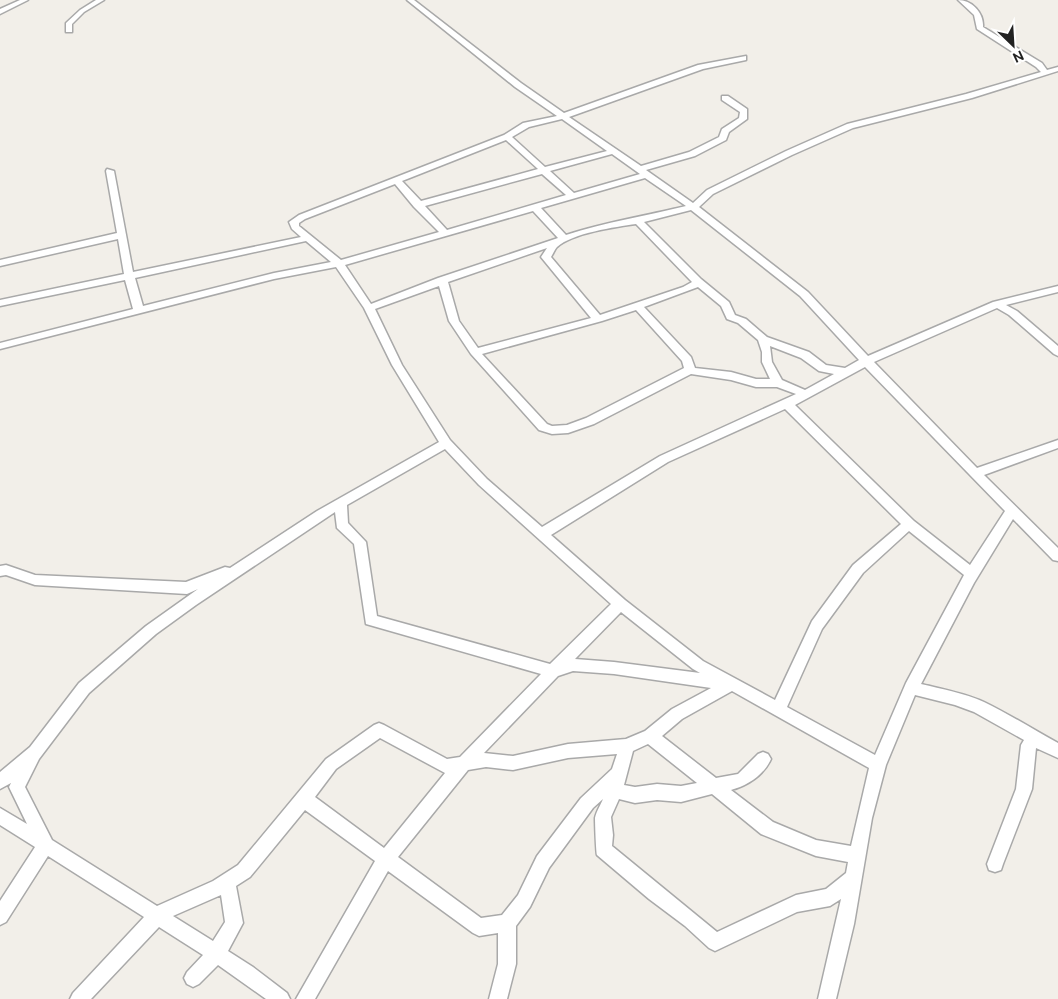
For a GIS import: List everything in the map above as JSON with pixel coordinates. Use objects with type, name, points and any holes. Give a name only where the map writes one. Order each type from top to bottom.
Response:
[{"type":"street","points":[[0,12],[24,0]]},
{"type":"street","points":[[69,30],[68,24],[82,11],[102,0]]},
{"type":"street","points":[[410,0],[562,117],[693,207],[804,294],[903,401],[1058,556]]},
{"type":"street","points":[[961,0],[975,10],[980,24],[978,28],[1039,65],[1046,73]]},
{"type":"street","points":[[743,58],[701,67],[562,117],[526,124],[506,137],[294,222],[295,227],[339,264],[369,308],[397,365],[446,443],[484,482],[620,604],[698,665],[878,765]]},
{"type":"street","points":[[369,308],[442,280],[602,226],[638,221],[693,207],[710,192],[789,152],[850,126],[969,96],[1058,69]]},
{"type":"street","points":[[0,346],[274,276],[339,264],[573,197],[692,154],[723,138],[725,131],[743,119],[744,111],[725,98]]},
{"type":"street","points":[[506,137],[573,197]]},
{"type":"street","points":[[418,205],[611,152]]},
{"type":"street","points":[[110,171],[130,275],[139,311]]},
{"type":"street","points":[[396,180],[446,234]]},
{"type":"street","points":[[536,208],[565,239]]},
{"type":"street","points":[[638,221],[697,281],[725,304],[731,317],[742,320],[763,339],[805,355],[824,368],[846,372]]},
{"type":"street","points":[[0,263],[122,235]]},
{"type":"street","points":[[0,303],[308,238]]},
{"type":"street","points":[[565,239],[553,245],[546,257],[598,319]]},
{"type":"street","points":[[442,280],[454,321],[475,352],[543,427],[552,430],[568,429],[590,421],[690,370],[731,376],[756,383],[778,384],[805,394]]},
{"type":"street","points":[[475,352],[598,319],[687,289],[696,284],[697,281]]},
{"type":"street","points":[[542,534],[664,459],[787,404],[867,361],[997,304],[1058,289]]},
{"type":"street","points":[[997,304],[1014,313],[1058,352]]},
{"type":"street","points":[[638,306],[687,360],[690,370]]},
{"type":"street","points":[[763,339],[767,352],[767,362],[778,384]]},
{"type":"street","points":[[787,404],[909,524],[972,574]]},
{"type":"street","points":[[46,845],[16,787],[35,752],[84,688],[151,630],[252,561],[341,503],[446,443]]},
{"type":"street","points":[[976,473],[1058,444]]},
{"type":"street","points":[[341,503],[342,525],[360,542],[371,620],[553,671],[573,665],[614,668],[732,684]]},
{"type":"street","points":[[827,999],[845,924],[864,818],[878,765],[910,688],[972,574],[1012,510]]},
{"type":"street","points":[[778,709],[817,625],[858,569],[909,524]]},
{"type":"street","points":[[0,571],[6,570],[35,580],[68,583],[187,588],[252,561]]},
{"type":"street","points":[[305,999],[386,859],[432,801],[463,764],[620,604]]},
{"type":"street","points":[[79,999],[157,916],[172,906],[212,892],[244,872],[331,764],[379,730],[446,766],[486,760],[513,763],[568,751],[627,746],[650,736],[677,714],[732,684]]},
{"type":"street","points":[[910,688],[955,698],[979,707],[1058,751]]},
{"type":"street","points":[[650,736],[767,828],[816,848],[857,856]]},
{"type":"street","points":[[995,864],[1024,789],[1029,745],[1036,738]]},
{"type":"street","points":[[627,746],[615,790],[603,817],[605,835],[603,849],[692,920],[715,942],[796,904],[830,897],[853,878]]},
{"type":"street","points":[[0,782],[35,752]]},
{"type":"street","points":[[615,790],[634,795],[656,792],[681,794],[742,780],[763,759]]},
{"type":"street","points":[[498,999],[507,964],[507,923],[524,900],[543,862],[581,811],[619,773]]},
{"type":"street","points":[[304,798],[479,927],[507,923]]},
{"type":"street","points":[[0,816],[216,954],[281,999]]},
{"type":"street","points":[[0,916],[46,845]]},
{"type":"street","points":[[193,978],[216,954],[234,924],[227,882]]}]
